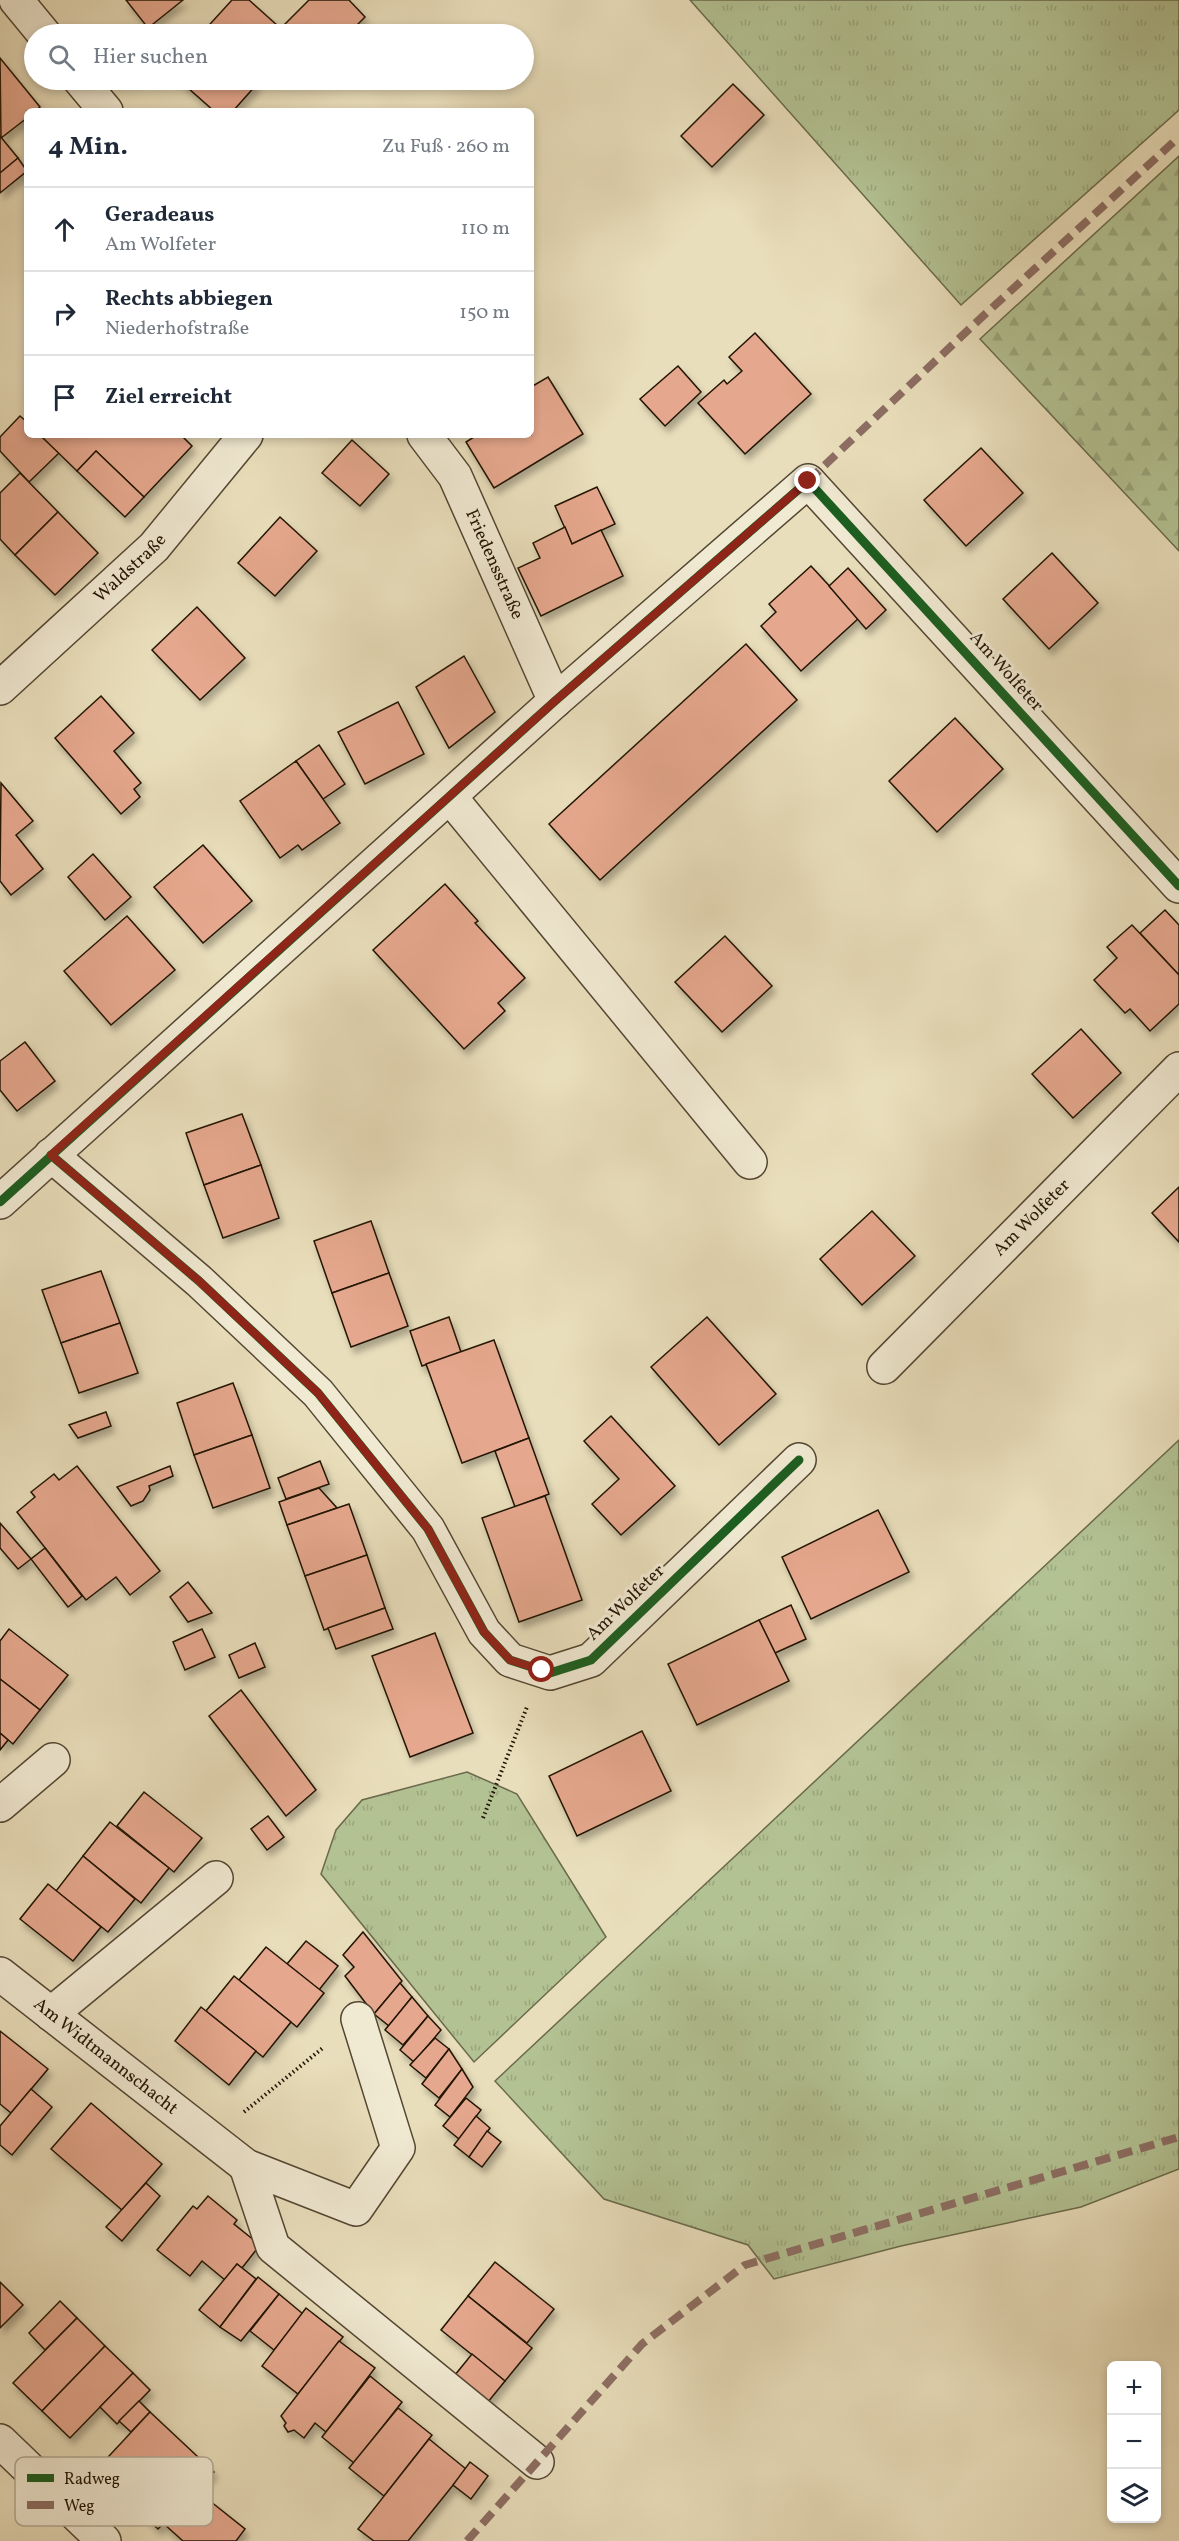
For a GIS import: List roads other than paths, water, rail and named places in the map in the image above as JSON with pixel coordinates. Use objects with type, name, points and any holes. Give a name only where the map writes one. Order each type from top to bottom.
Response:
[{"type":"street","points":[[16,0],[36,24]]},
{"type":"street","points":[[88,90],[103,108]]},
{"type":"street","name":"Waldstraße","points":[[0,688],[154,547],[244,438]]},
{"type":"street","name":"Friedensstraße","points":[[426,438],[455,476],[555,701]]},
{"type":"street","name":"Am Wolfeter","points":[[555,701],[808,481],[1179,886]]},
{"type":"street","points":[[0,1202],[555,701]]},
{"type":"street","points":[[450,797],[750,1162]]},
{"type":"street","name":"Am Wolfeter","points":[[884,1366],[1179,1070]]},
{"type":"street","name":"Am Wolfeter","points":[[51,1155],[199,1281],[318,1393],[428,1529],[484,1632],[510,1660],[550,1673],[591,1660],[799,1460]]},
{"type":"street","points":[[0,1805],[53,1760]]},
{"type":"street","points":[[51,2014],[216,1878]]},
{"type":"street","name":"Am Widtmannschacht","points":[[0,1974],[246,2166],[357,2209],[398,2148],[358,2019]]},
{"type":"street","points":[[246,2166],[273,2247],[537,2462]]},
{"type":"street","points":[[0,2441],[17,2457]]},
{"type":"street","points":[[88,2526],[104,2541]]}]
